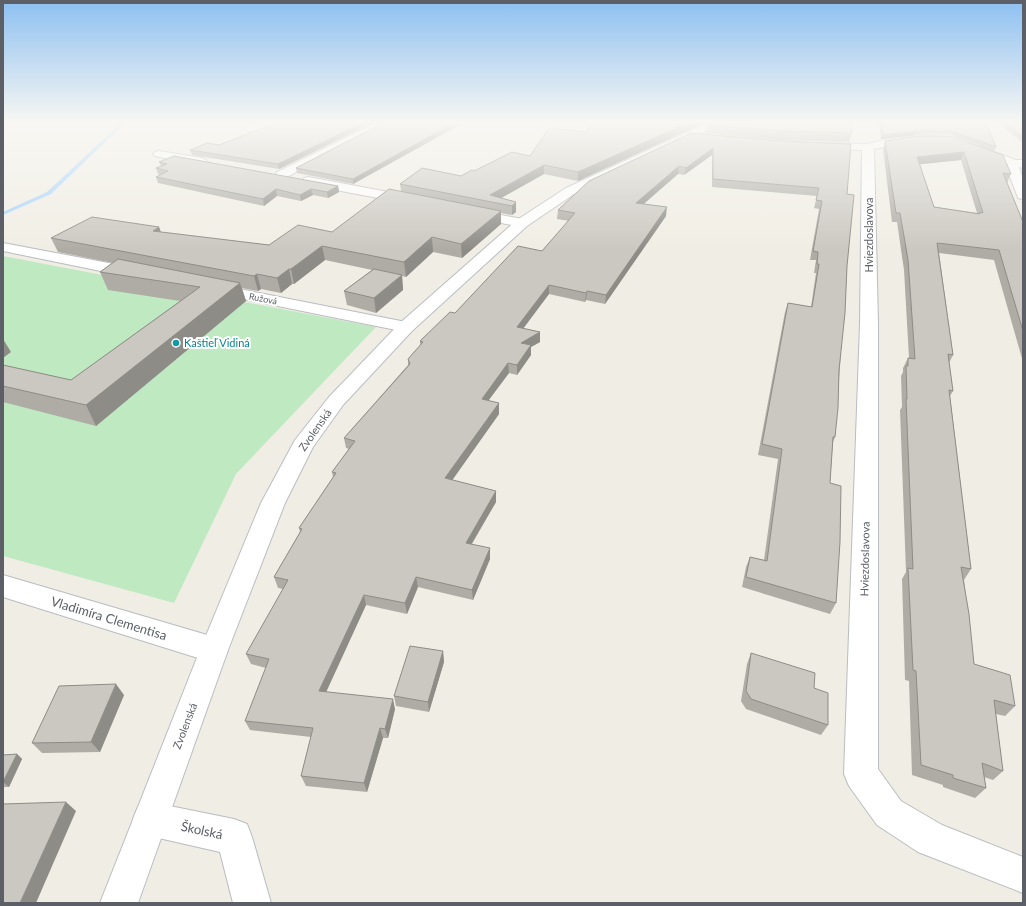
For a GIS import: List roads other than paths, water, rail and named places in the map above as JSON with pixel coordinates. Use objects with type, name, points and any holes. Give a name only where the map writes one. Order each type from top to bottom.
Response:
[{"type":"street","points":[[281,176],[302,165]]},
{"type":"street","name":"Zvolenská","points":[[119,903],[214,650],[273,503],[303,444],[336,401],[406,327],[522,223],[570,191],[623,165]]},
{"type":"street","name":"Hviezdoslavova","points":[[868,165],[869,323],[861,774],[889,813],[931,839],[1023,875]]},
{"type":"street","points":[[1017,165],[1013,169],[1023,195]]},
{"type":"street","points":[[266,173],[424,203]]},
{"type":"street","points":[[462,211],[522,223]]},
{"type":"street","points":[[3,247],[149,276]]},
{"type":"street","name":"Ružová","points":[[196,285],[406,327]]},
{"type":"street","name":"Vladimíra Clementisa","points":[[3,586],[214,650]]},
{"type":"street","name":"Školská","points":[[150,819],[234,837],[252,903]]},
{"type":"waterway","points":[[3,214],[49,193],[78,165]]},
{"type":"place","name":"Kaštieľ Vidiná","points":[[176,343]]}]
